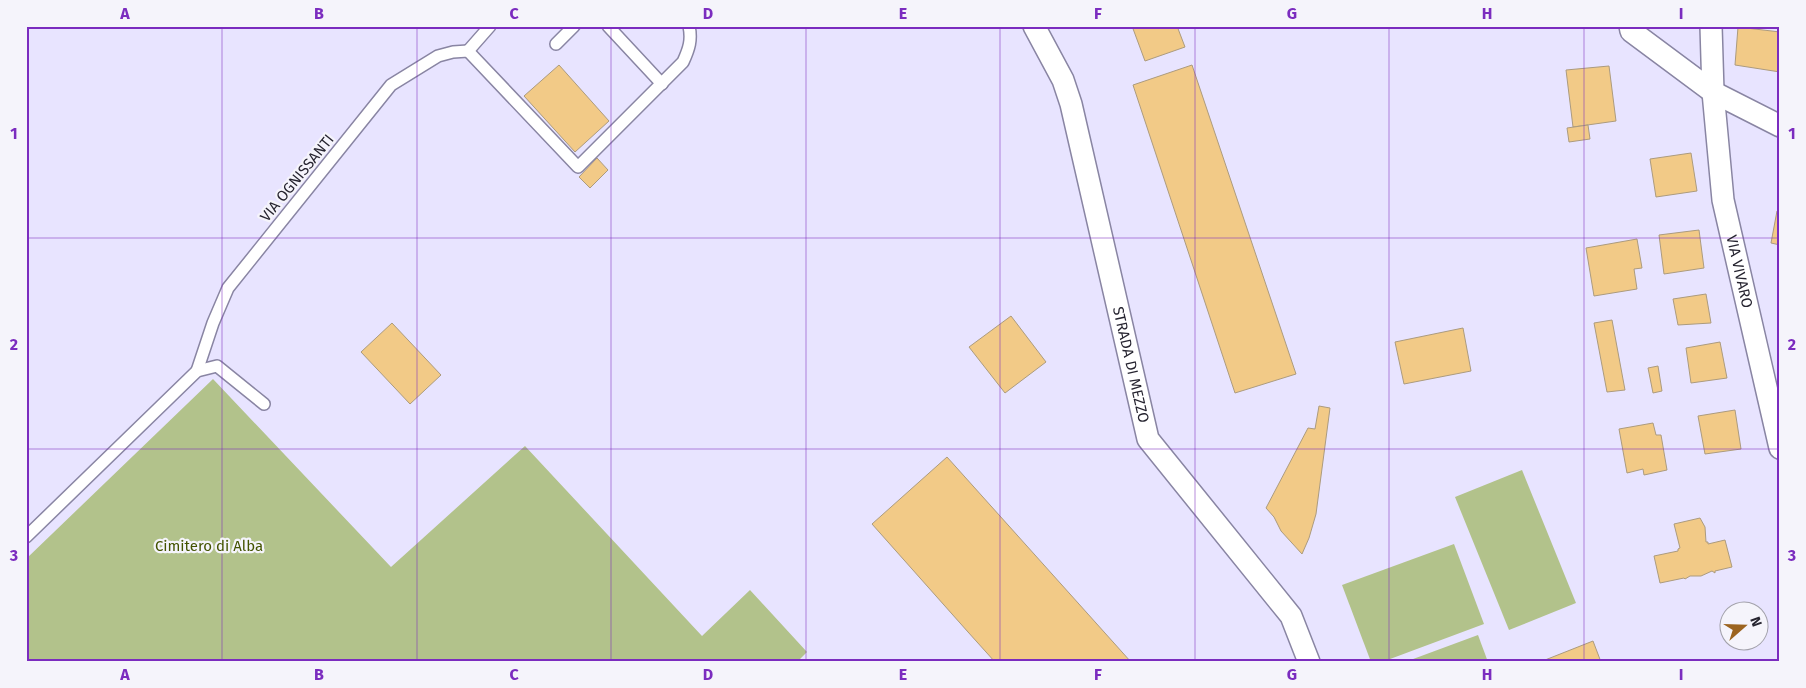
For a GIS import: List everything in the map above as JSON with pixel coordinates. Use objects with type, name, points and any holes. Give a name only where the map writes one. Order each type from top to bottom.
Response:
[{"type":"street","name":"STRADA DI MEZZO","points":[[1034,26],[1063,80],[1071,104],[1148,439],[1290,616],[1309,662]]},
{"type":"street","points":[[1630,26],[1631,31],[1713,92],[1780,126]]},
{"type":"street","name":"VIA VIVARO","points":[[1711,26],[1713,92],[1723,200],[1780,448]]},
{"type":"lane","points":[[490,26],[468,51],[578,167],[683,62],[690,49],[691,37],[689,26]]},
{"type":"lane","points":[[556,44],[574,26]]},
{"type":"lane","points":[[608,26],[662,84]]},
{"type":"lane","name":"VIA OGNISSANTI","points":[[26,538],[197,371],[213,323],[228,288],[391,85],[438,56],[468,51]]},
{"type":"lane","points":[[197,371],[216,366],[264,404]]},
{"type":"green space","name":"Cimitero di Alba","points":[[213,379],[391,567],[525,446],[702,636],[750,590],[807,652],[797,662],[26,662],[26,559]]},
{"type":"green space","points":[[1522,470],[1576,603],[1509,630],[1455,497]]},
{"type":"green space","points":[[1454,544],[1484,624],[1382,662],[1371,662],[1342,585]]},
{"type":"green space","points":[[1478,635],[1488,662],[1405,662]]},
{"type":"building","points":[[1132,26],[1177,26],[1185,47],[1145,61]]},
{"type":"building","points":[[1738,27],[1780,32],[1780,72],[1735,65]]},
{"type":"building","points":[[559,65],[609,121],[575,152],[524,96]]},
{"type":"building","points":[[1192,65],[1296,374],[1235,393],[1133,85]]},
{"type":"building","points":[[1609,66],[1616,121],[1573,127],[1566,70]]},
{"type":"building","points":[[1588,125],[1590,139],[1569,142],[1567,128]]},
{"type":"building","points":[[1691,153],[1697,191],[1656,197],[1650,159]]},
{"type":"building","points":[[597,158],[608,170],[590,188],[579,177]]},
{"type":"building","points":[[1777,211],[1780,212],[1780,245],[1771,243]]},
{"type":"building","points":[[1699,230],[1704,268],[1664,274],[1659,235]]},
{"type":"building","points":[[1637,239],[1642,268],[1634,269],[1637,289],[1594,296],[1586,248]]},
{"type":"building","points":[[1706,294],[1711,323],[1678,325],[1673,299]]},
{"type":"building","points":[[1011,316],[1046,362],[1005,393],[969,347]]},
{"type":"building","points":[[1612,320],[1625,390],[1607,392],[1594,323]]},
{"type":"building","points":[[392,323],[441,375],[410,404],[361,352]]},
{"type":"building","points":[[1463,328],[1471,371],[1404,384],[1395,342]]},
{"type":"building","points":[[1720,342],[1727,378],[1691,383],[1686,348]]},
{"type":"building","points":[[1658,366],[1662,391],[1653,393],[1648,368]]},
{"type":"building","points":[[1319,406],[1330,408],[1316,514],[1302,554],[1281,531],[1274,517],[1266,508],[1308,428],[1315,429]]},
{"type":"building","points":[[1735,410],[1741,449],[1705,454],[1698,416]]},
{"type":"building","points":[[1653,423],[1656,435],[1661,435],[1667,470],[1644,475],[1643,469],[1627,473],[1619,429]]},
{"type":"building","points":[[947,457],[1131,662],[995,662],[968,632],[872,524]]},
{"type":"building","points":[[1700,518],[1705,527],[1706,542],[1708,544],[1725,540],[1732,567],[1715,571],[1715,573],[1712,571],[1701,576],[1690,576],[1685,579],[1660,583],[1654,556],[1678,551],[1680,548],[1674,524]]},
{"type":"building","points":[[1593,641],[1601,662],[1540,662]]}]
